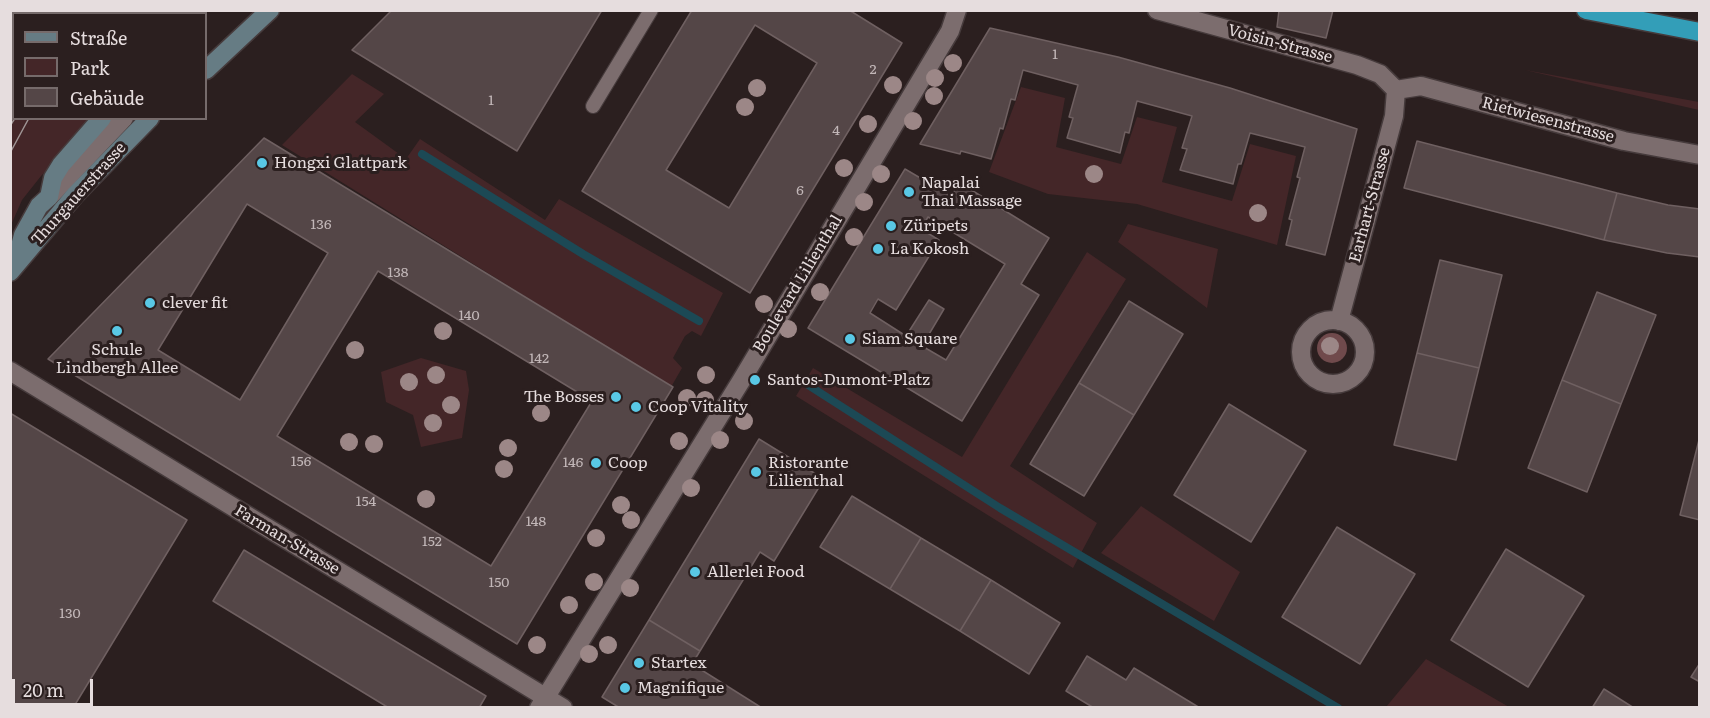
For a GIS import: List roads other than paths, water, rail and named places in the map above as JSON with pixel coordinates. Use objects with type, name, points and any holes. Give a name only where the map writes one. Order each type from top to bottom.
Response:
[{"type":"highway","points":[[1586,10],[1700,32]]},
{"type":"main road","points":[[207,69],[270,10]]},
{"type":"main road","points":[[12,271],[23,235],[39,206],[49,197],[53,178],[61,165],[100,120]]},
{"type":"main road","name":"Thurgauerstrasse","points":[[12,271],[75,195],[148,120]]},
{"type":"street","name":"Boulevard Lilienthal","points":[[542,702],[746,371],[950,31],[957,10]]},
{"type":"street","name":"Voisin-Strasse","points":[[1157,10],[1357,65],[1380,74],[1396,90]]},
{"type":"street","name":"Rietwiesenstrasse","points":[[1396,90],[1420,86],[1624,141],[1700,155]]},
{"type":"street","name":"Earhart-Strasse","points":[[1339,321],[1394,116],[1396,90]]},
{"type":"street","name":"Thurgauerstrasse","points":[[49,197],[122,120]]},
{"type":"street","name":"Farman-Strasse","points":[[10,371],[542,702],[563,708]]},
{"type":"lane","points":[[593,106],[651,10]]},
{"type":"waterway","points":[[422,154],[583,254],[699,321]]},
{"type":"waterway","points":[[808,385],[1000,508],[1338,708]]},
{"type":"tram line","points":[[10,126],[14,120]]},
{"type":"tram line","points":[[10,153],[28,120]]},
{"type":"place","name":"Hongxi Glattpark","points":[[262,163]]},
{"type":"place","name":"Napalai Thai Massage","points":[[909,192]]},
{"type":"place","name":"Züripets","points":[[891,226]]},
{"type":"place","name":"La Kokosh","points":[[878,249]]},
{"type":"place","name":"clever fit","points":[[150,303]]},
{"type":"place","name":"Schule Lindbergh Allee","points":[[117,331]]},
{"type":"place","name":"Siam Square","points":[[850,339]]},
{"type":"place","name":"Santos-Dumont-Platz","points":[[755,380]]},
{"type":"place","name":"The Bosses","points":[[616,397]]},
{"type":"place","name":"Coop Vitality","points":[[636,407]]},
{"type":"place","name":"Coop","points":[[596,463]]},
{"type":"place","name":"Ristorante Lilienthal","points":[[756,472]]},
{"type":"place","name":"Allerlei Food","points":[[695,572]]},
{"type":"place","name":"Startex","points":[[639,663]]},
{"type":"place","name":"Magnifique","points":[[625,688]]}]
